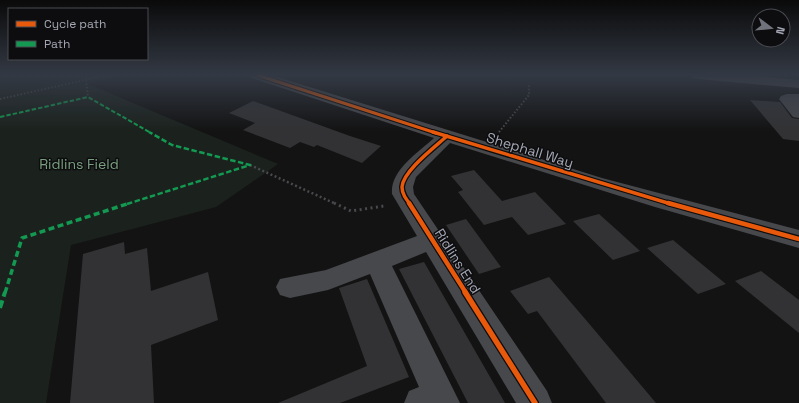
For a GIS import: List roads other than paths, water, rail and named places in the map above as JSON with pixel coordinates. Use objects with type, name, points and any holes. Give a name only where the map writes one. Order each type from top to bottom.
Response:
[{"type":"street","name":"Shephall Way","points":[[316,94],[486,148],[744,225],[799,239]]},
{"type":"street","points":[[799,97],[787,99],[799,113]]},
{"type":"street","name":"Ridlins End","points":[[447,136],[406,175],[402,187],[408,201],[432,240],[535,403]]},
{"type":"street","points":[[290,287],[328,280],[432,240]]},
{"type":"street","points":[[377,261],[434,400]]},
{"type":"park label","name":"Ridlins Field","points":[[79,164]]}]
